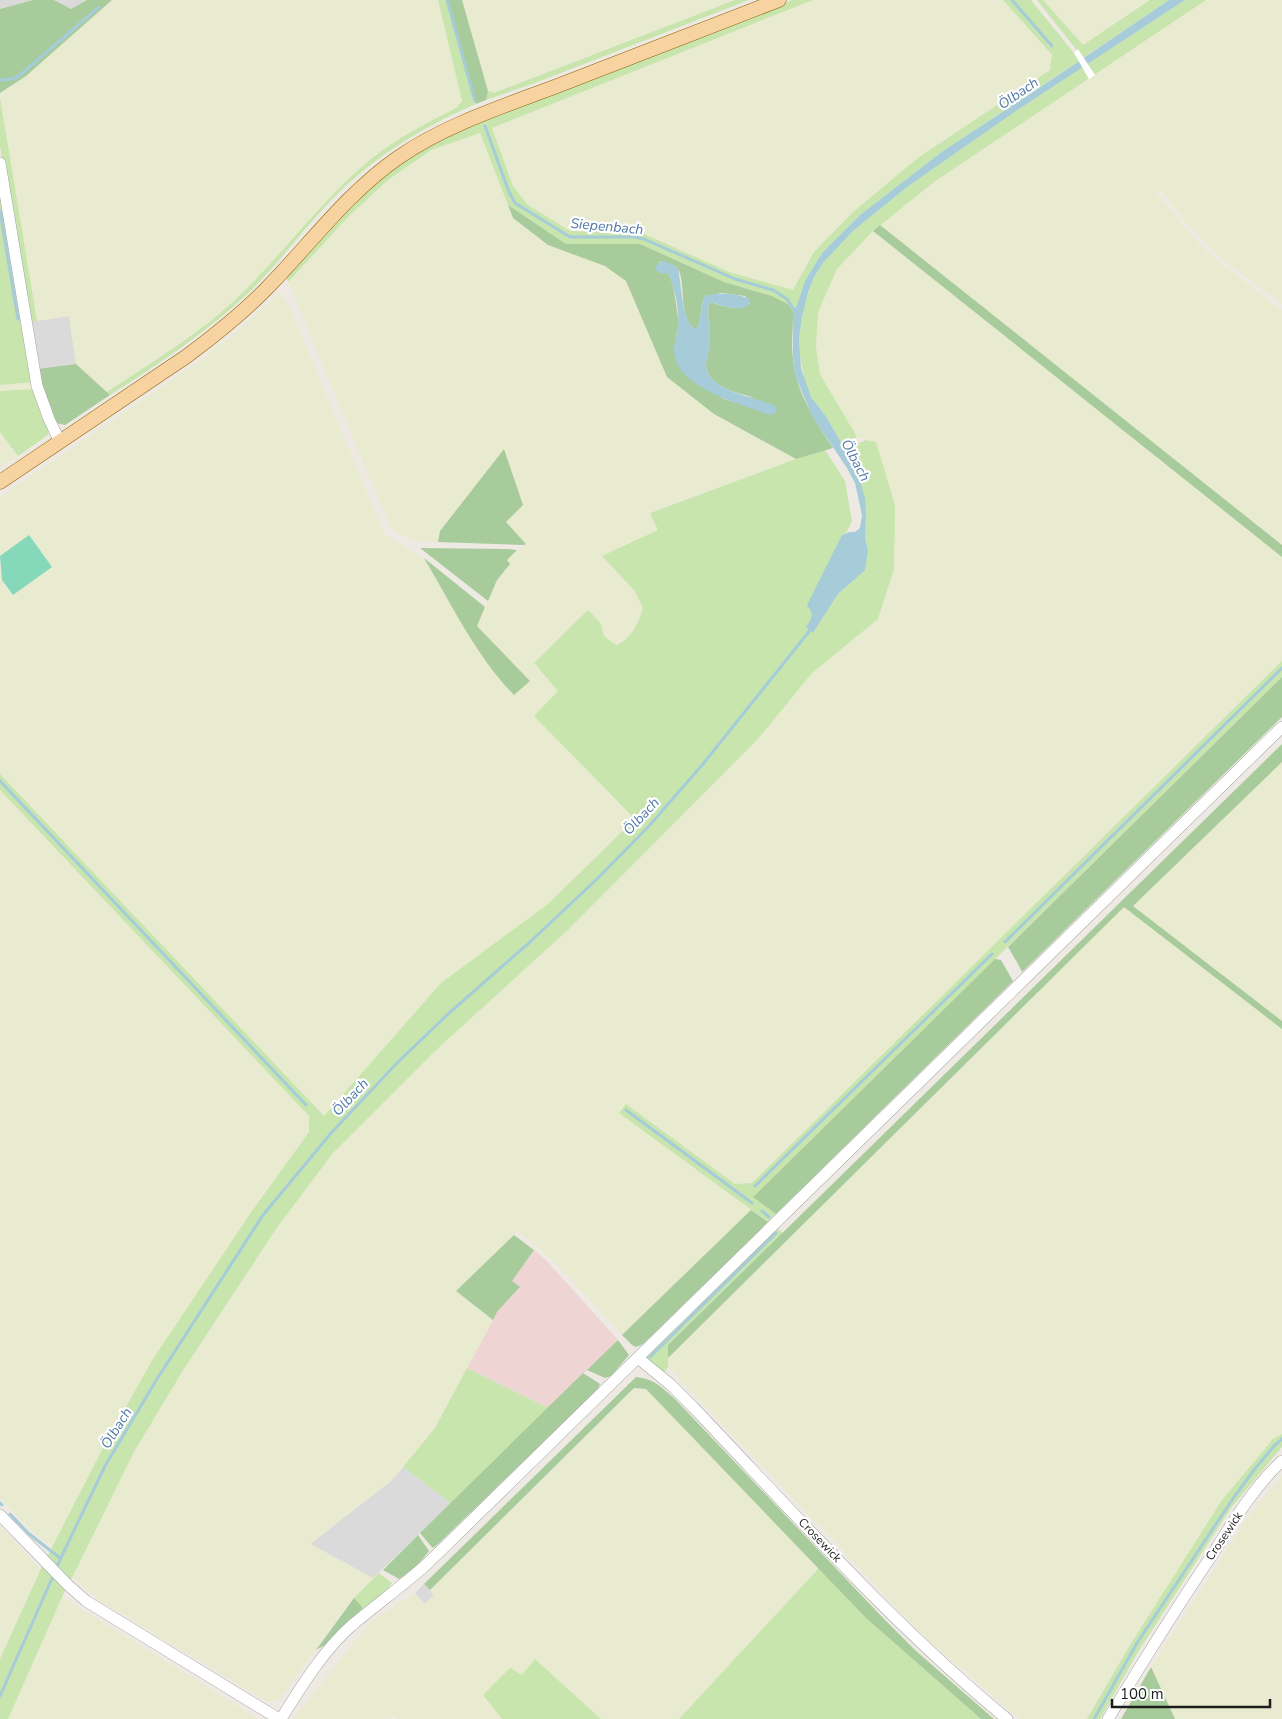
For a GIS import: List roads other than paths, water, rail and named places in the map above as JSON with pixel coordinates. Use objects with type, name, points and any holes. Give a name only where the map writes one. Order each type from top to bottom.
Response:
[{"type":"main road","points":[[0,482],[187,356],[237,316],[268,288],[348,199],[372,177],[400,156],[433,136],[498,108],[779,0]]},
{"type":"street","points":[[0,163],[37,386],[49,420],[60,442]]},
{"type":"street","points":[[0,1515],[86,1601],[280,1719],[325,1656],[350,1627],[426,1565],[1282,727]]},
{"type":"street","name":"Crosewick","points":[[638,1358],[693,1407],[900,1624],[943,1665],[1007,1719]]},
{"type":"street","name":"Crosewick","points":[[1108,1719],[1167,1622],[1244,1506],[1268,1475],[1282,1461]]},
{"type":"water","points":[[1169,0],[1185,0],[1016,111],[907,187],[853,231],[823,263],[814,277],[802,317],[799,339],[801,368],[811,397],[825,415],[845,449],[860,481],[865,498],[865,539],[868,549],[865,570],[838,594],[813,633],[806,627],[811,616],[807,606],[808,603],[842,535],[855,532],[860,528],[862,515],[855,483],[812,416],[795,375],[793,311],[805,281],[822,253],[860,215],[943,151]]},
{"type":"water","points":[[662,261],[672,264],[678,269],[684,309],[694,329],[698,327],[705,296],[728,294],[750,300],[749,305],[739,308],[730,308],[711,302],[709,304],[710,339],[706,366],[709,375],[715,382],[734,392],[774,405],[777,409],[774,414],[770,415],[727,400],[697,384],[685,374],[677,363],[674,349],[678,321],[673,286],[669,274],[660,273],[656,270],[656,266]]},
{"type":"waterway","name":"Siepenbach","points":[[447,0],[475,101]]},
{"type":"waterway","points":[[1012,0],[1052,46]]},
{"type":"waterway","points":[[0,80],[19,76],[99,7]]},
{"type":"waterway","name":"Siepenbach","points":[[485,126],[509,192],[515,203],[570,237],[635,237],[644,239],[735,279],[773,290],[787,299],[795,311]]},
{"type":"waterway","points":[[0,211],[18,319]]},
{"type":"waterway","name":"Ölbach","points":[[56,1568],[105,1466],[157,1379],[263,1215],[332,1132],[397,1063],[448,1014],[530,942],[597,879],[649,826],[703,764],[811,629]]},
{"type":"waterway","points":[[1005,942],[1282,668]]},
{"type":"waterway","points":[[0,781],[306,1105]]},
{"type":"waterway","points":[[755,1186],[992,954]]},
{"type":"waterway","points":[[626,1110],[752,1203]]},
{"type":"waterway","points":[[762,1211],[769,1217]]},
{"type":"waterway","points":[[650,1357],[776,1233]]},
{"type":"waterway","points":[[1094,1719],[1137,1643],[1234,1497],[1254,1470],[1282,1439]]},
{"type":"waterway","points":[[10,1514],[28,1533],[60,1558]]},
{"type":"waterway","name":"Ölbach","points":[[0,1696],[54,1574]]}]
